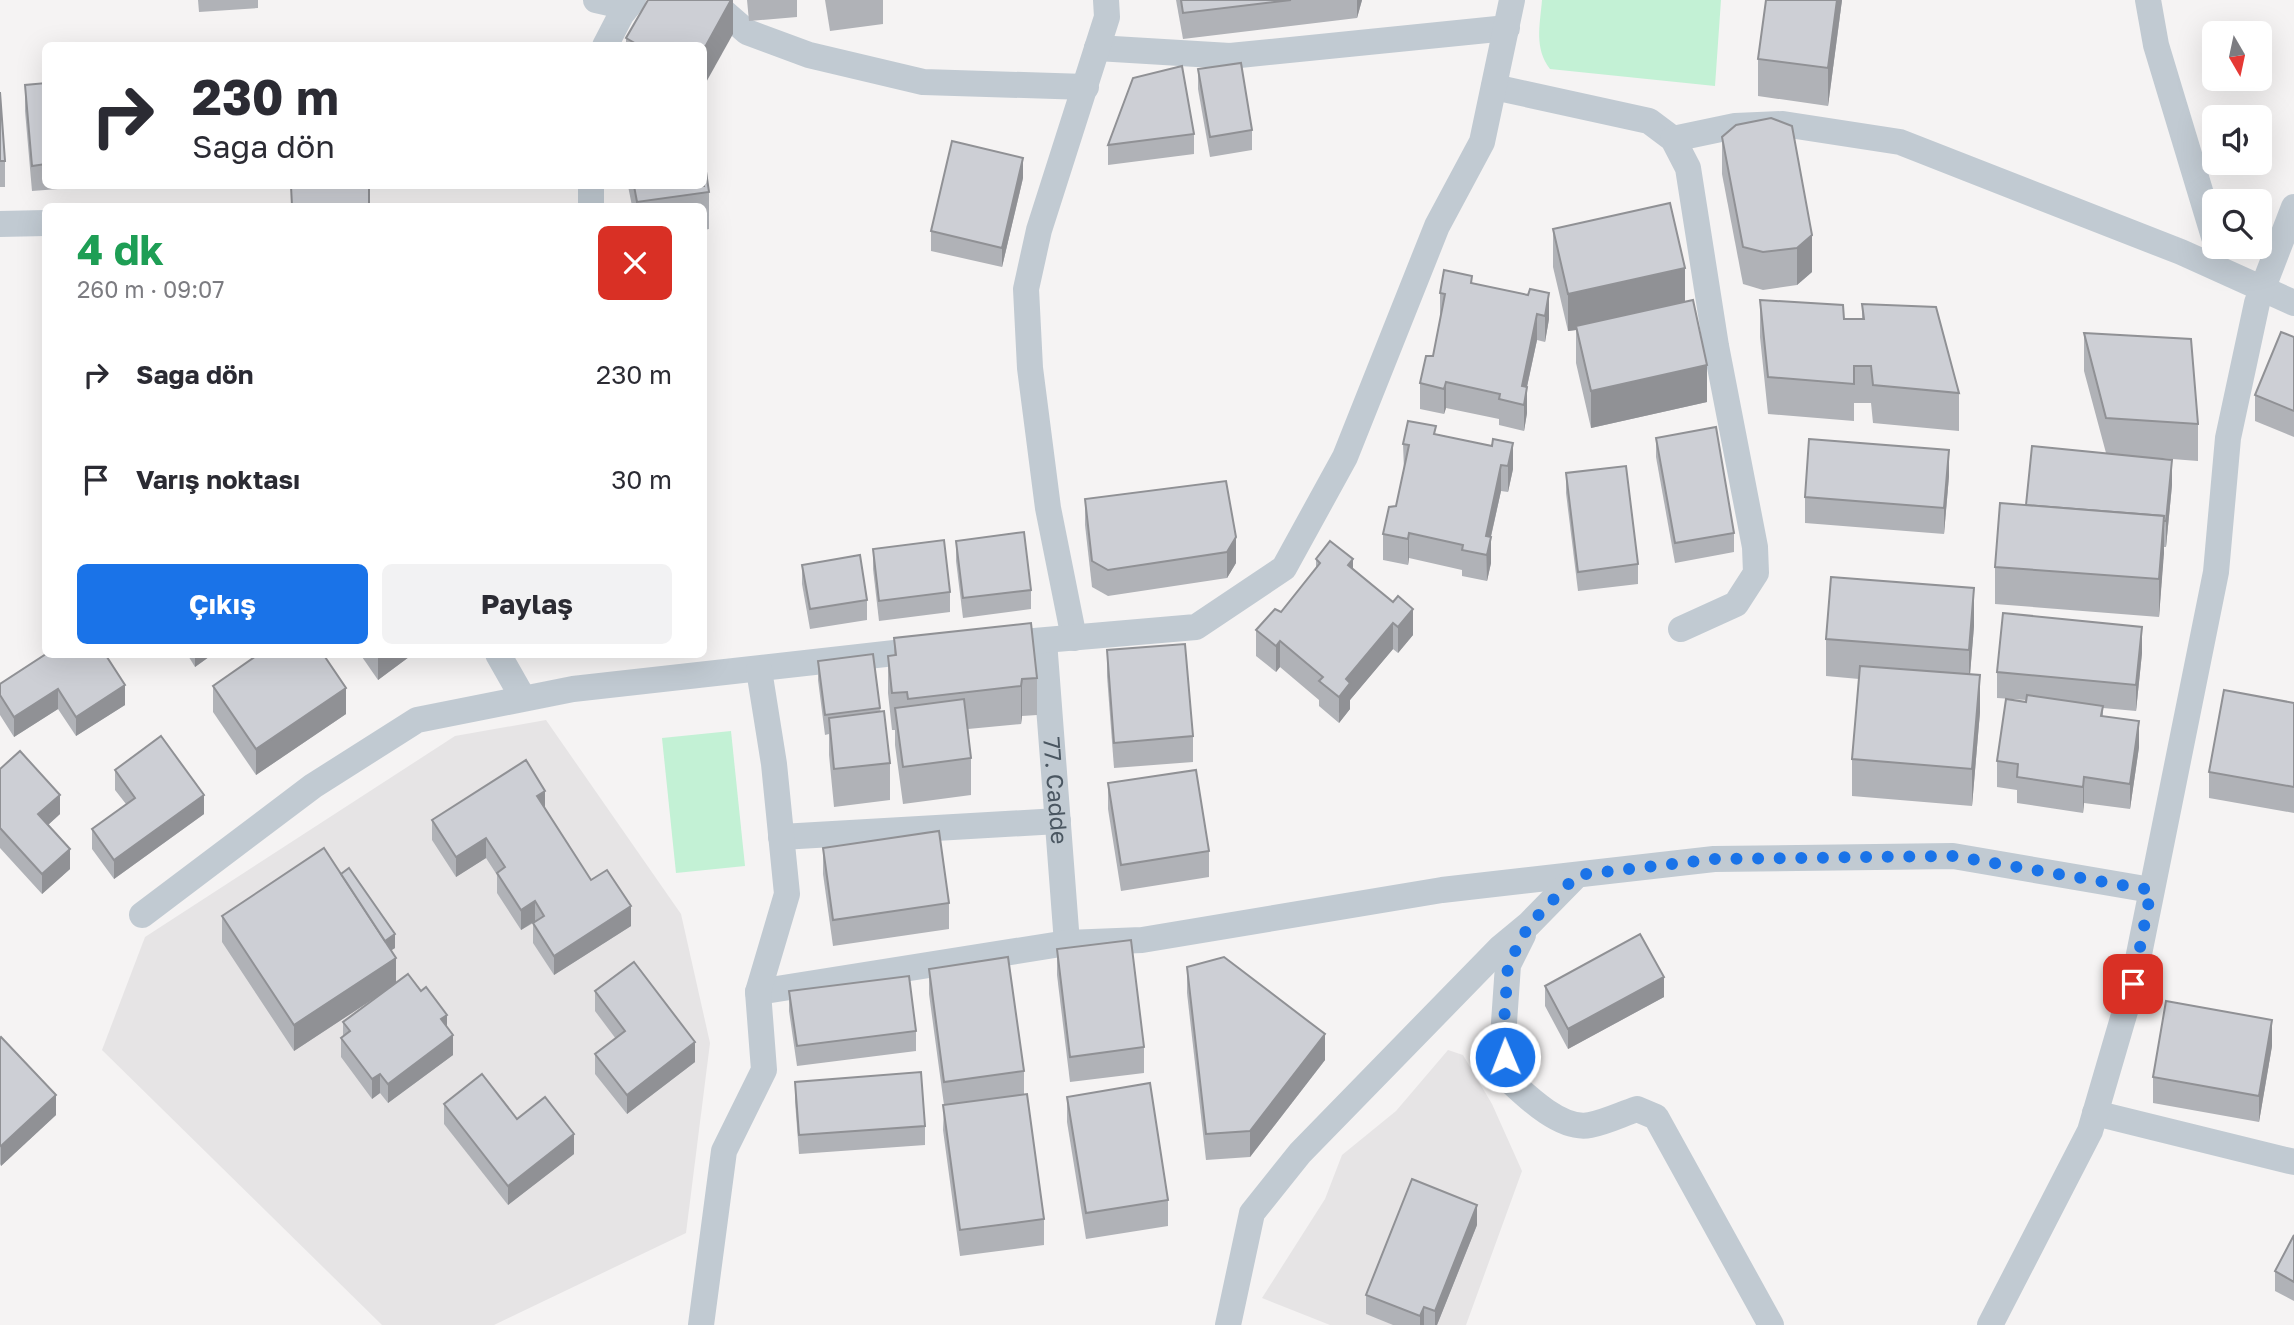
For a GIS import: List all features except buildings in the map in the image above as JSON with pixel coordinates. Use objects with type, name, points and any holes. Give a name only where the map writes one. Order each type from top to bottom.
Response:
[{"type":"street","points":[[596,0],[630,4],[607,42]]},
{"type":"street","points":[[710,0],[747,32],[809,55],[923,82],[1086,87]]},
{"type":"street","points":[[1074,638],[1046,495],[1030,368],[1026,289],[1039,230],[1107,17],[1107,0]]},
{"type":"street","points":[[142,915],[313,786],[417,720],[707,663],[759,670],[967,646],[1196,627],[1284,568],[1345,457],[1437,226],[1482,142],[1512,0]]},
{"type":"street","points":[[2148,0],[2156,45],[2202,197]]},
{"type":"street","points":[[1097,48],[1230,56],[1507,29]]},
{"type":"street","points":[[1494,87],[1649,121],[1673,139],[1688,168],[1716,346],[1755,547],[1756,573],[1736,604],[1681,629]]},
{"type":"street","points":[[1673,139],[1735,126],[1783,124],[1900,142],[2180,252],[2294,303]]},
{"type":"street","points":[[1990,1325],[2090,1131],[2133,984],[2216,572],[2228,438],[2257,303],[2294,207]]},
{"type":"street","points":[[0,224],[42,223]]},
{"type":"street","points":[[2223,259],[2229,274]]},
{"type":"street","name":"77. Cadde","points":[[1044,641],[1067,943]]},
{"type":"street","points":[[500,658],[523,698]]},
{"type":"street","points":[[701,1325],[724,1151],[764,1070],[758,992],[787,894],[774,764],[759,670]]},
{"type":"street","points":[[781,837],[1058,821]]},
{"type":"street","points":[[758,992],[1067,943],[1142,940],[1443,891],[1714,859],[1953,856],[2151,890]]},
{"type":"street","points":[[1228,1325],[1252,1213],[1300,1153],[1500,948],[1529,925],[1577,875]]},
{"type":"street","points":[[1529,925],[1508,965],[1503,1037],[1506,1077],[1532,1102],[1562,1121],[1587,1126],[1637,1109],[1656,1117],[1771,1325]]},
{"type":"street","points":[[2095,1113],[2294,1162]]},
{"type":"shaded area","points":[[546,720],[681,914],[710,1043],[686,1233],[494,1325],[382,1325],[102,1050],[145,937],[455,736]]},
{"type":"shaded area","points":[[1448,1050],[1463,1055],[1492,1104],[1522,1171],[1466,1325],[1330,1325],[1262,1298],[1325,1199],[1342,1155],[1396,1111]]},
{"type":"green space","points":[[1542,0],[1721,0],[1715,86],[1550,69],[1540,45]]},
{"type":"green space","points":[[731,731],[745,866],[676,873],[662,738]]},
{"type":"route","points":[[1505,1057],[1503,1037],[1508,965],[1529,925],[1577,875],[1659,865],[1714,859],[1953,856],[2151,890],[2133,984]]}]
